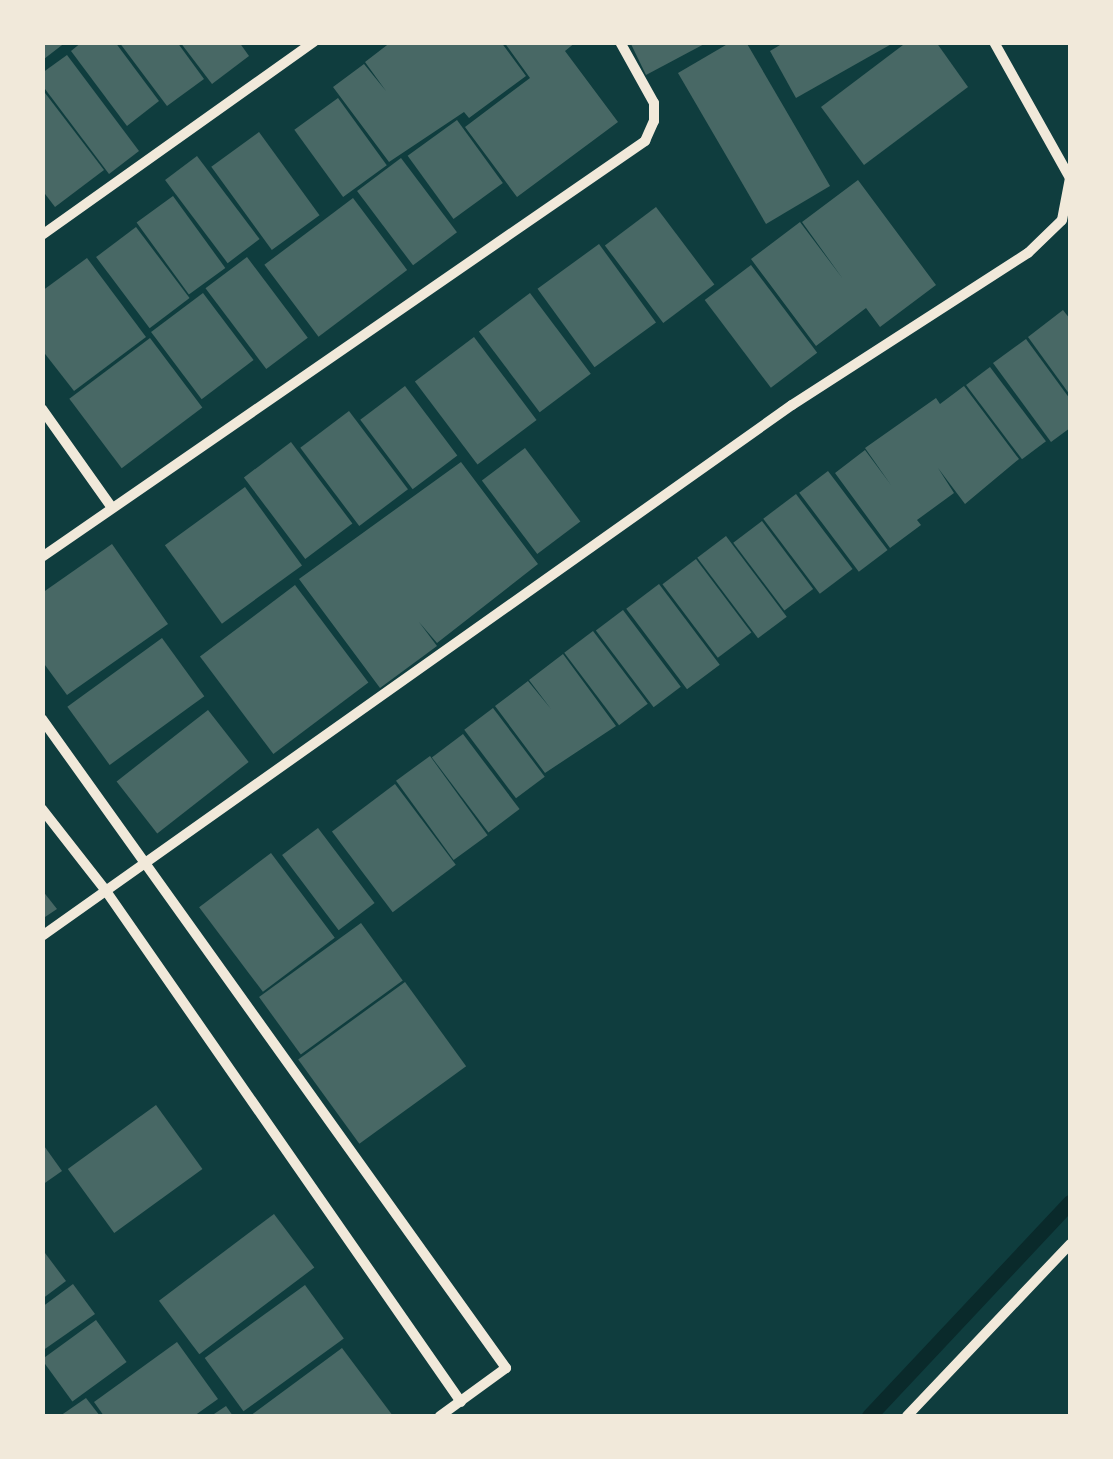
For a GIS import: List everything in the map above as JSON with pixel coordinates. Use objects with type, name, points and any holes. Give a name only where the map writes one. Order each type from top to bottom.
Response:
[{"type":"street","points":[[42,234],[314,42]]},
{"type":"street","points":[[42,557],[645,141],[654,121],[654,104],[620,42]]},
{"type":"street","points":[[42,936],[792,405],[1028,253],[1062,220],[1070,178],[994,42]]},
{"type":"street","points":[[42,409],[112,508]]},
{"type":"street","points":[[42,719],[506,1368],[440,1416]]},
{"type":"street","points":[[42,809],[106,892],[460,1402]]},
{"type":"street","points":[[906,1416],[1070,1244]]},
{"type":"building","points":[[42,42],[66,42],[44,59]]},
{"type":"building","points":[[82,42],[115,42],[159,101],[127,126],[71,51]]},
{"type":"building","points":[[119,42],[177,42],[204,79],[167,106]]},
{"type":"building","points":[[180,42],[239,42],[249,56],[212,84]]},
{"type":"building","points":[[391,42],[501,42],[526,76],[469,118],[464,112],[389,162],[333,87],[364,64],[386,91],[365,62]]},
{"type":"building","points":[[504,42],[576,42],[565,51],[618,122],[517,197],[465,127],[530,78]]},
{"type":"building","points":[[630,42],[708,42],[646,75]]},
{"type":"building","points":[[731,42],[746,42],[830,186],[766,224],[678,73]]},
{"type":"building","points":[[785,42],[895,42],[796,98],[770,51]]},
{"type":"building","points":[[907,42],[936,42],[968,87],[864,165],[821,107]]},
{"type":"building","points":[[67,55],[139,151],[109,174],[42,85],[42,73]]},
{"type":"building","points":[[42,89],[104,170],[55,207],[42,190]]},
{"type":"building","points":[[338,98],[387,165],[343,197],[294,130]]},
{"type":"building","points":[[457,120],[503,183],[453,219],[408,156]]},
{"type":"building","points":[[259,132],[320,215],[272,250],[211,167]]},
{"type":"building","points":[[197,156],[260,239],[228,263],[165,180]]},
{"type":"building","points":[[401,158],[457,232],[413,265],[357,191]]},
{"type":"building","points":[[858,180],[936,285],[880,327],[866,308],[816,346],[751,259],[800,222],[843,279],[802,222]]},
{"type":"building","points":[[173,196],[225,268],[189,294],[137,222]]},
{"type":"building","points":[[353,198],[407,270],[319,337],[264,265]]},
{"type":"building","points":[[656,207],[714,284],[663,323],[605,246]]},
{"type":"building","points":[[136,227],[190,298],[150,328],[96,257]]},
{"type":"building","points":[[599,244],[656,322],[595,367],[538,289]]},
{"type":"building","points":[[247,257],[308,338],[266,369],[205,288]]},
{"type":"building","points":[[87,258],[146,337],[74,391],[42,350],[42,291]]},
{"type":"building","points":[[751,265],[817,353],[771,388],[705,300]]},
{"type":"building","points":[[203,293],[254,360],[202,399],[151,332]]},
{"type":"building","points":[[530,293],[591,374],[540,412],[479,332]]},
{"type":"building","points":[[1063,310],[1070,319],[1070,395],[1028,337]]},
{"type":"building","points":[[474,337],[537,420],[477,465],[415,382]]},
{"type":"building","points":[[150,338],[202,407],[122,468],[69,399]]},
{"type":"building","points":[[1026,339],[1070,399],[1070,428],[1051,442],[993,363]]},
{"type":"building","points":[[990,367],[1046,441],[1022,459],[966,385]]},
{"type":"building","points":[[405,386],[457,455],[413,489],[360,420]]},
{"type":"building","points":[[964,386],[1019,459],[965,504],[938,468],[954,493],[917,520],[921,525],[890,548],[835,473],[865,450],[891,485],[865,448],[936,398],[940,404]]},
{"type":"building","points":[[349,411],[408,489],[359,526],[300,448]]},
{"type":"building","points":[[291,442],[352,523],[305,559],[244,478]]},
{"type":"building","points":[[525,448],[580,521],[537,554],[482,480]]},
{"type":"building","points":[[461,462],[538,564],[437,643],[419,622],[437,646],[380,688],[299,579]]},
{"type":"building","points":[[828,471],[888,550],[859,572],[799,493]]},
{"type":"building","points":[[245,487],[302,565],[222,624],[165,545]]},
{"type":"building","points":[[796,494],[853,569],[820,594],[763,519]]},
{"type":"building","points":[[762,521],[813,589],[784,611],[733,543]]},
{"type":"building","points":[[726,536],[787,617],[758,638],[697,558]]},
{"type":"building","points":[[112,544],[168,624],[67,695],[42,661],[42,593]]},
{"type":"building","points":[[696,559],[751,632],[718,658],[662,584]]},
{"type":"building","points":[[659,584],[720,665],[687,689],[626,609]]},
{"type":"building","points":[[295,585],[368,682],[273,754],[200,657]]},
{"type":"building","points":[[623,610],[681,687],[654,707],[596,630]]},
{"type":"building","points":[[593,631],[648,704],[619,725],[564,653]]},
{"type":"building","points":[[162,638],[204,696],[110,765],[67,707]]},
{"type":"building","points":[[563,654],[616,726],[545,773],[495,706],[528,681],[551,709],[529,680]]},
{"type":"building","points":[[493,708],[545,777],[516,798],[464,730]]},
{"type":"building","points":[[208,710],[249,762],[157,833],[117,781]]},
{"type":"building","points":[[463,734],[520,809],[488,833],[432,757]]},
{"type":"building","points":[[430,756],[488,835],[454,860],[396,781]]},
{"type":"building","points":[[395,784],[456,865],[393,912],[332,832]]},
{"type":"building","points":[[318,828],[375,903],[339,930],[282,855]]},
{"type":"building","points":[[271,853],[335,938],[263,992],[199,907]]},
{"type":"building","points":[[42,890],[57,909],[42,919]]},
{"type":"building","points":[[361,923],[403,980],[301,1055],[259,997]]},
{"type":"building","points":[[405,982],[466,1066],[359,1144],[298,1060]]},
{"type":"building","points":[[156,1105],[202,1169],[114,1233],[68,1169]]},
{"type":"building","points":[[42,1143],[62,1171],[42,1185]]},
{"type":"building","points":[[274,1214],[314,1268],[199,1354],[159,1301]]},
{"type":"building","points":[[42,1249],[66,1281],[42,1299]]},
{"type":"building","points":[[73,1284],[95,1314],[42,1351],[42,1307]]},
{"type":"building","points":[[305,1285],[344,1338],[243,1411],[205,1358]]},
{"type":"building","points":[[96,1320],[127,1362],[72,1401],[42,1359]]},
{"type":"building","points":[[177,1342],[218,1399],[194,1416],[104,1416],[94,1402]]},
{"type":"building","points":[[342,1348],[393,1416],[250,1416]]},
{"type":"building","points":[[86,1398],[100,1416],[60,1416]]},
{"type":"building","points":[[226,1406],[233,1416],[211,1416]]},
{"type":"waterway","points":[[869,1416],[1070,1202]]}]
